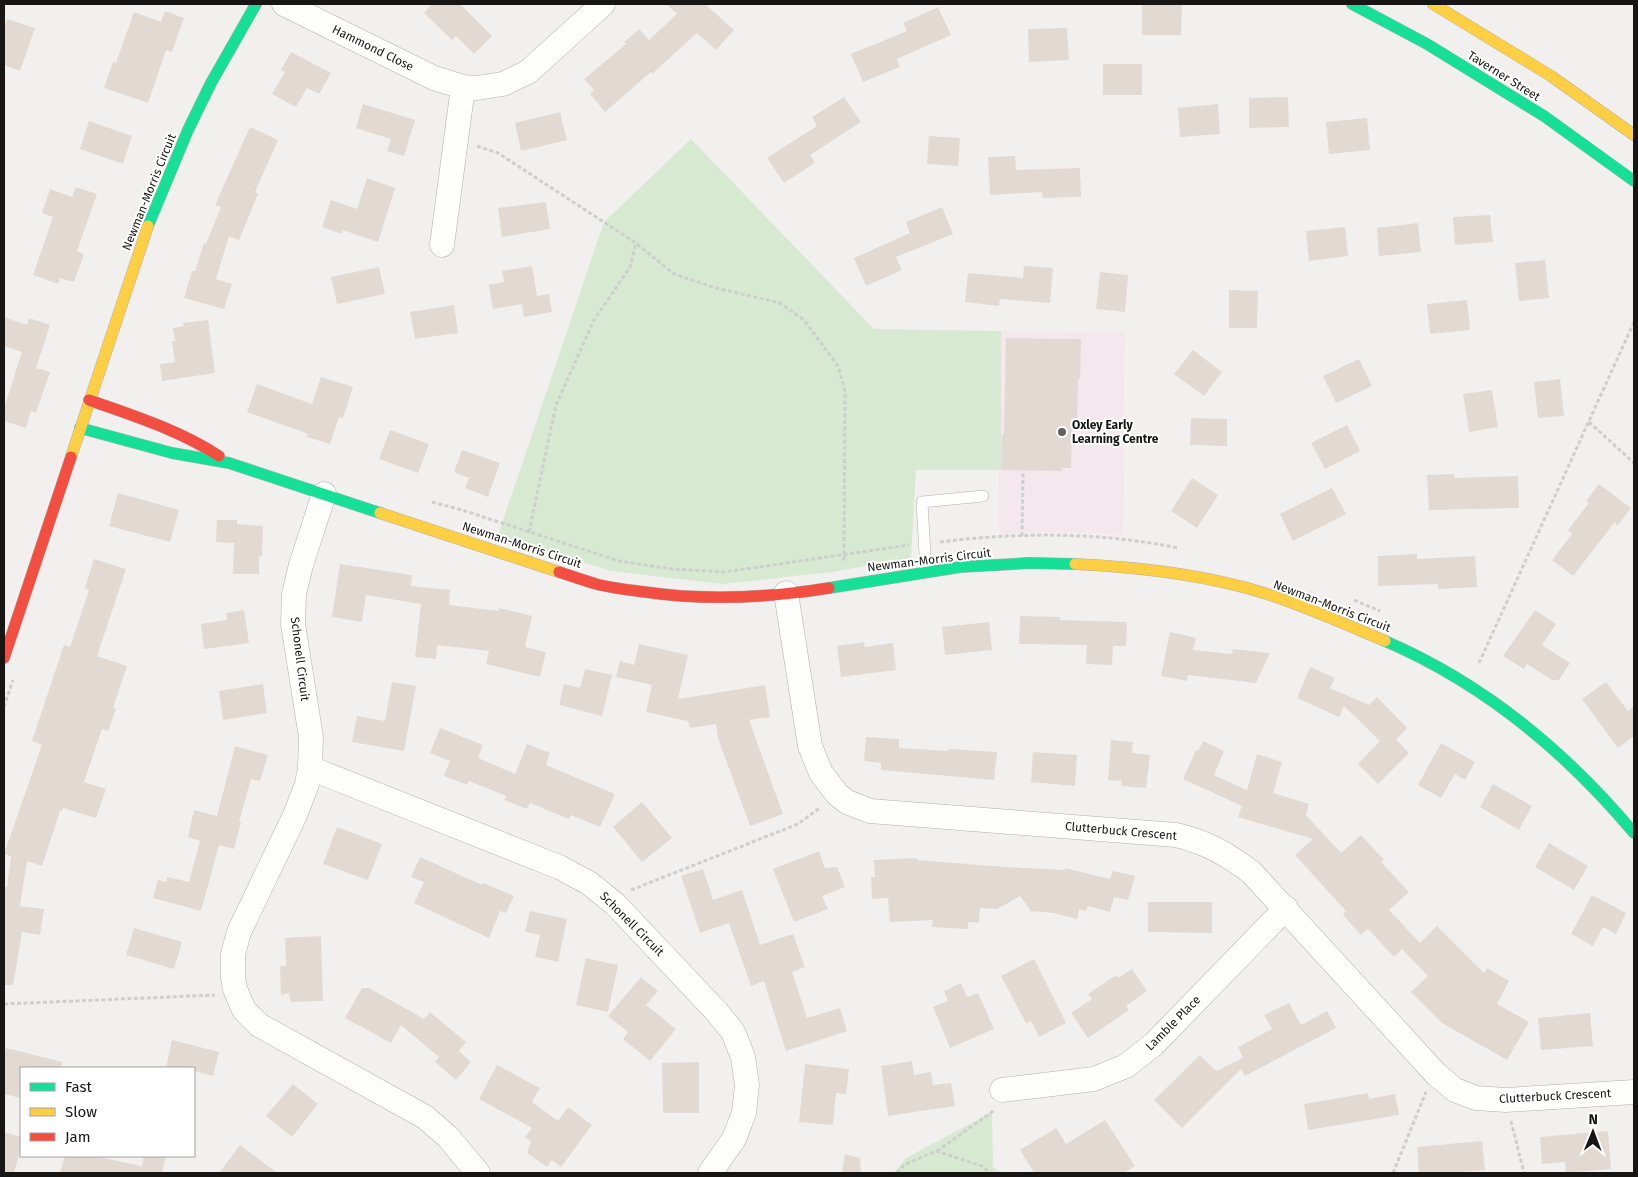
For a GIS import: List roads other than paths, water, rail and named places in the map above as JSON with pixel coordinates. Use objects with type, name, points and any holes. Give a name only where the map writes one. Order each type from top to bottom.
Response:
[{"type":"street","name":"Newman-Morris Circuit","points":[[4,658],[9,625],[80,428],[147,228],[184,139],[211,83],[256,4]]},
{"type":"street","name":"Hammond Close","points":[[284,4],[434,78],[464,87],[477,88],[503,84],[528,72],[603,4]]},
{"type":"street","name":"Taverner Street","points":[[1352,4],[1427,44],[1544,116],[1634,181]]},
{"type":"street","name":"Taverner Street","points":[[1433,4],[1551,76],[1634,135]]},
{"type":"street","points":[[442,245],[464,87]]},
{"type":"street","name":"Newman-Morris Circuit","points":[[89,400],[203,444],[229,463]]},
{"type":"street","name":"Newman-Morris Circuit","points":[[80,428],[157,450],[229,463],[597,584],[628,591],[691,598],[755,597],[959,567],[1033,563],[1100,565],[1145,570],[1235,586],[1279,598],[1323,614],[1419,656],[1468,686],[1508,713],[1550,748],[1591,785],[1634,833]]},
{"type":"street","name":"Schonell Circuit","points":[[324,494],[301,565],[294,594],[294,624],[310,737],[310,768],[307,784],[295,815],[239,932],[233,954],[232,978],[244,1010],[259,1025],[424,1118],[448,1137],[478,1173]]},
{"type":"street","name":"Clutterbuck Crescent","points":[[786,593],[810,746],[820,773],[837,794],[847,802],[870,811],[1176,835],[1192,839],[1223,852],[1251,872],[1436,1074],[1455,1090],[1476,1098],[1506,1100],[1634,1092]]},
{"type":"street","name":"Schonell Circuit","points":[[310,768],[560,867],[589,882],[608,899],[717,1012],[733,1032],[744,1057],[747,1085],[744,1113],[734,1139],[710,1173]]},
{"type":"street","name":"Lamble Place","points":[[1002,1090],[1094,1078],[1126,1066],[1154,1044],[1286,908]]},
{"type":"lane","points":[[926,572],[922,502],[984,496]]},
{"type":"place","name":"Oxley Early Learning Centre","points":[[1062,432]]}]
